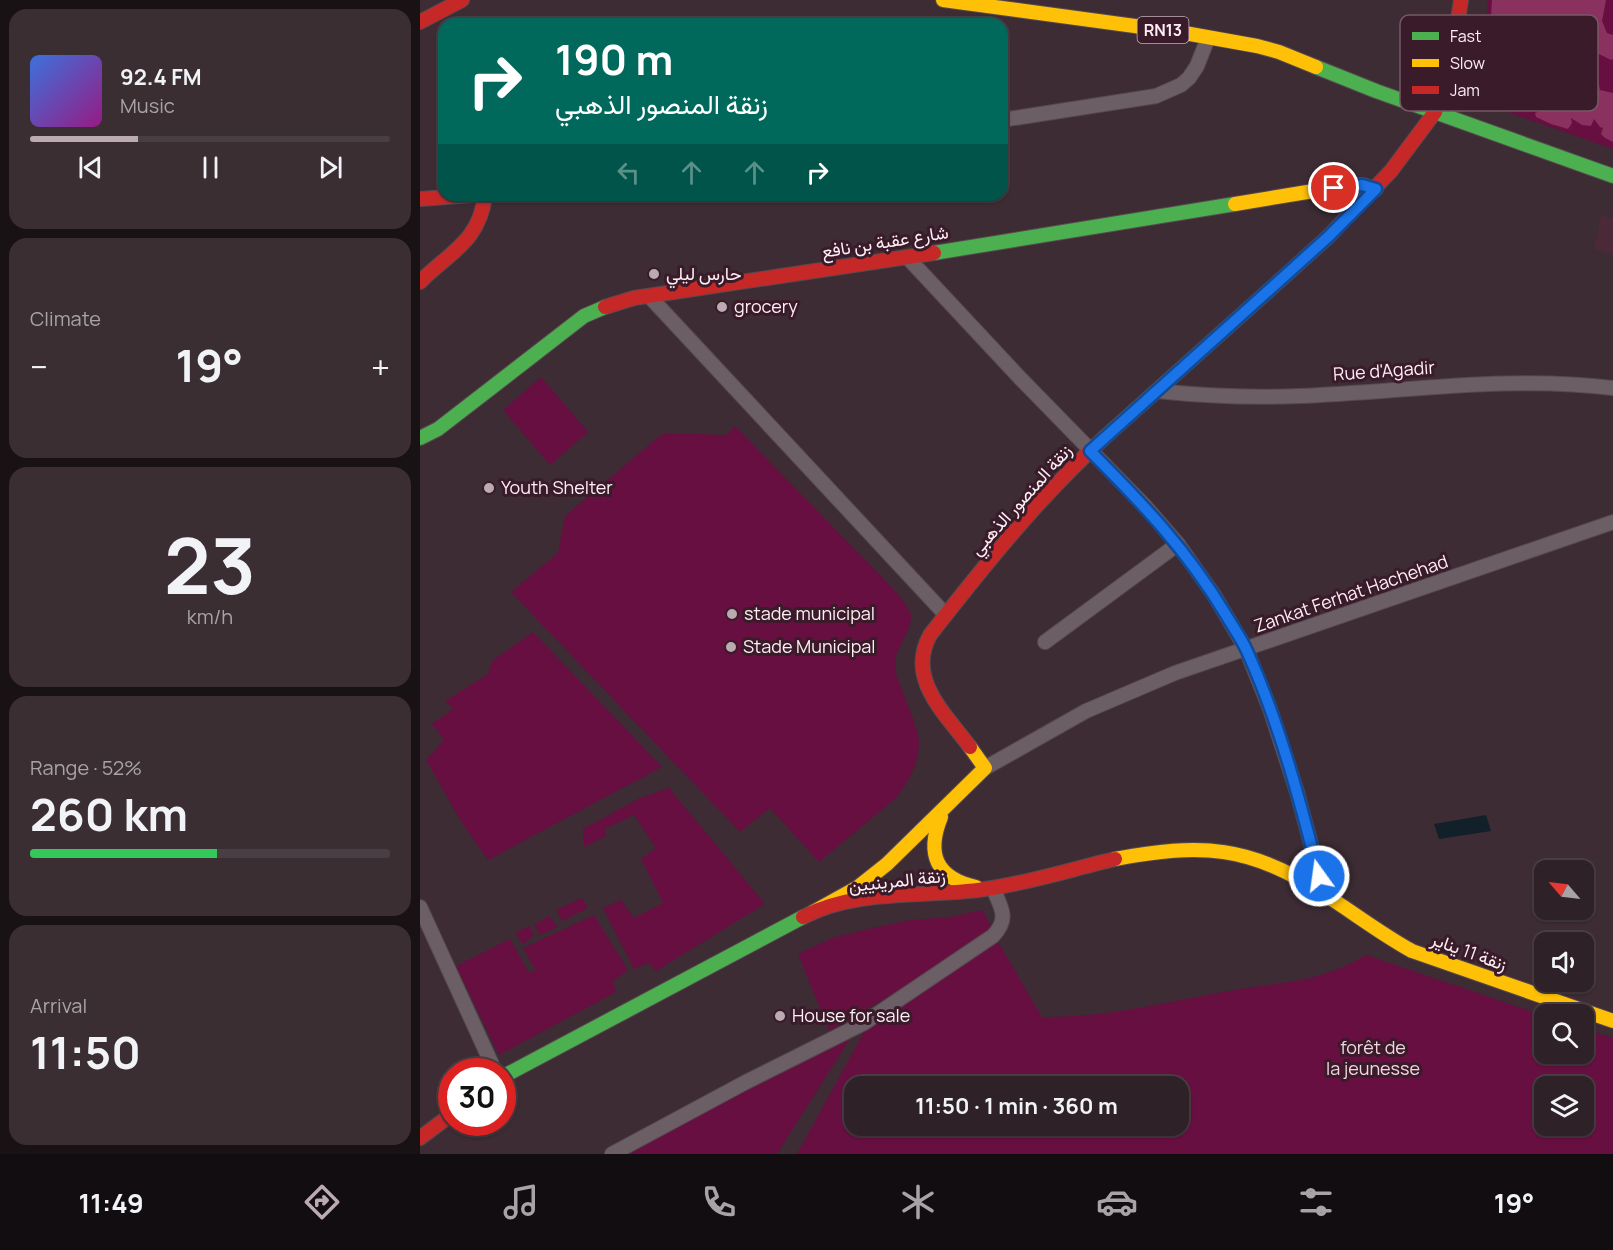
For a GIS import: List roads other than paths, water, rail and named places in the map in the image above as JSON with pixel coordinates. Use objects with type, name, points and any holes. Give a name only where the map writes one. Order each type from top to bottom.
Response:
[{"type":"main road","points":[[420,22],[462,0]]},
{"type":"main road","name":"RN13","points":[[943,0],[1208,38],[1279,52],[1400,100]]},
{"type":"main road","name":"زنقة المنصور الذهبي","points":[[1459,15],[1461,0]]},
{"type":"main road","name":"RN13","points":[[1435,112],[1613,176]]},
{"type":"main road","name":"زنقة المنصور الذهبي","points":[[985,768],[929,691],[923,679],[922,657],[924,646],[930,635],[945,614],[1038,505],[1090,451],[1328,237],[1376,189],[1435,112]]},
{"type":"main road","name":"شارع عقبة بن نافع","points":[[423,443],[584,316],[611,304],[649,296],[908,258],[1350,185],[1362,185],[1376,189]]},
{"type":"main road","points":[[420,199],[438,198]]},
{"type":"main road","points":[[420,282],[455,251],[476,228],[482,216],[484,201]]},
{"type":"main road","name":"Zankat Ferhat Hachehad","points":[[813,912],[844,896],[871,878],[907,847],[985,768]]},
{"type":"main road","points":[[945,808],[936,826],[933,840],[934,855],[940,868],[950,879],[963,885],[990,888]]},
{"type":"main road","name":"زنقة المرينيين","points":[[516,1070],[813,912],[852,901],[990,888],[1156,852],[1213,850],[1240,854],[1266,864],[1296,876],[1324,893]]},
{"type":"main road","name":"زنقة 11 يناير","points":[[1324,893],[1391,941],[1412,951],[1613,1021]]},
{"type":"main road","points":[[420,1138],[438,1124]]},
{"type":"street","points":[[1008,119],[1156,96],[1172,90],[1189,78],[1197,66],[1208,38]]},
{"type":"street","points":[[908,258],[1145,506],[1178,544],[1214,595],[1246,649],[1270,709],[1297,792],[1324,893]]},
{"type":"street","points":[[649,296],[945,614]]},
{"type":"street","name":"Rue d'Agadir","points":[[1157,392],[1209,396],[1299,396],[1486,382],[1527,382],[1613,388]]},
{"type":"street","name":"Zankat Ferhat Hachehad","points":[[985,768],[1086,711],[1175,673],[1613,522]]},
{"type":"street","points":[[1045,642],[1178,544]]},
{"type":"street","points":[[612,1154],[746,1082],[864,1023],[993,936],[999,929],[1004,915],[990,888]]},
{"type":"street","points":[[420,907],[489,1058]]},
{"type":"water","points":[[1486,815],[1491,831],[1439,839],[1434,824]]},
{"type":"place","name":"حارس ليلي","points":[[654,274]]},
{"type":"place","name":"grocery","points":[[722,307]]},
{"type":"place","name":"Youth Shelter","points":[[489,488]]},
{"type":"place","name":"stade municipal","points":[[732,614]]},
{"type":"place","name":"Stade Municipal","points":[[731,647]]},
{"type":"place","name":"House for sale","points":[[780,1016]]},
{"type":"park label","name":"forêt de la jeunesse","points":[[1373,1058]]}]
